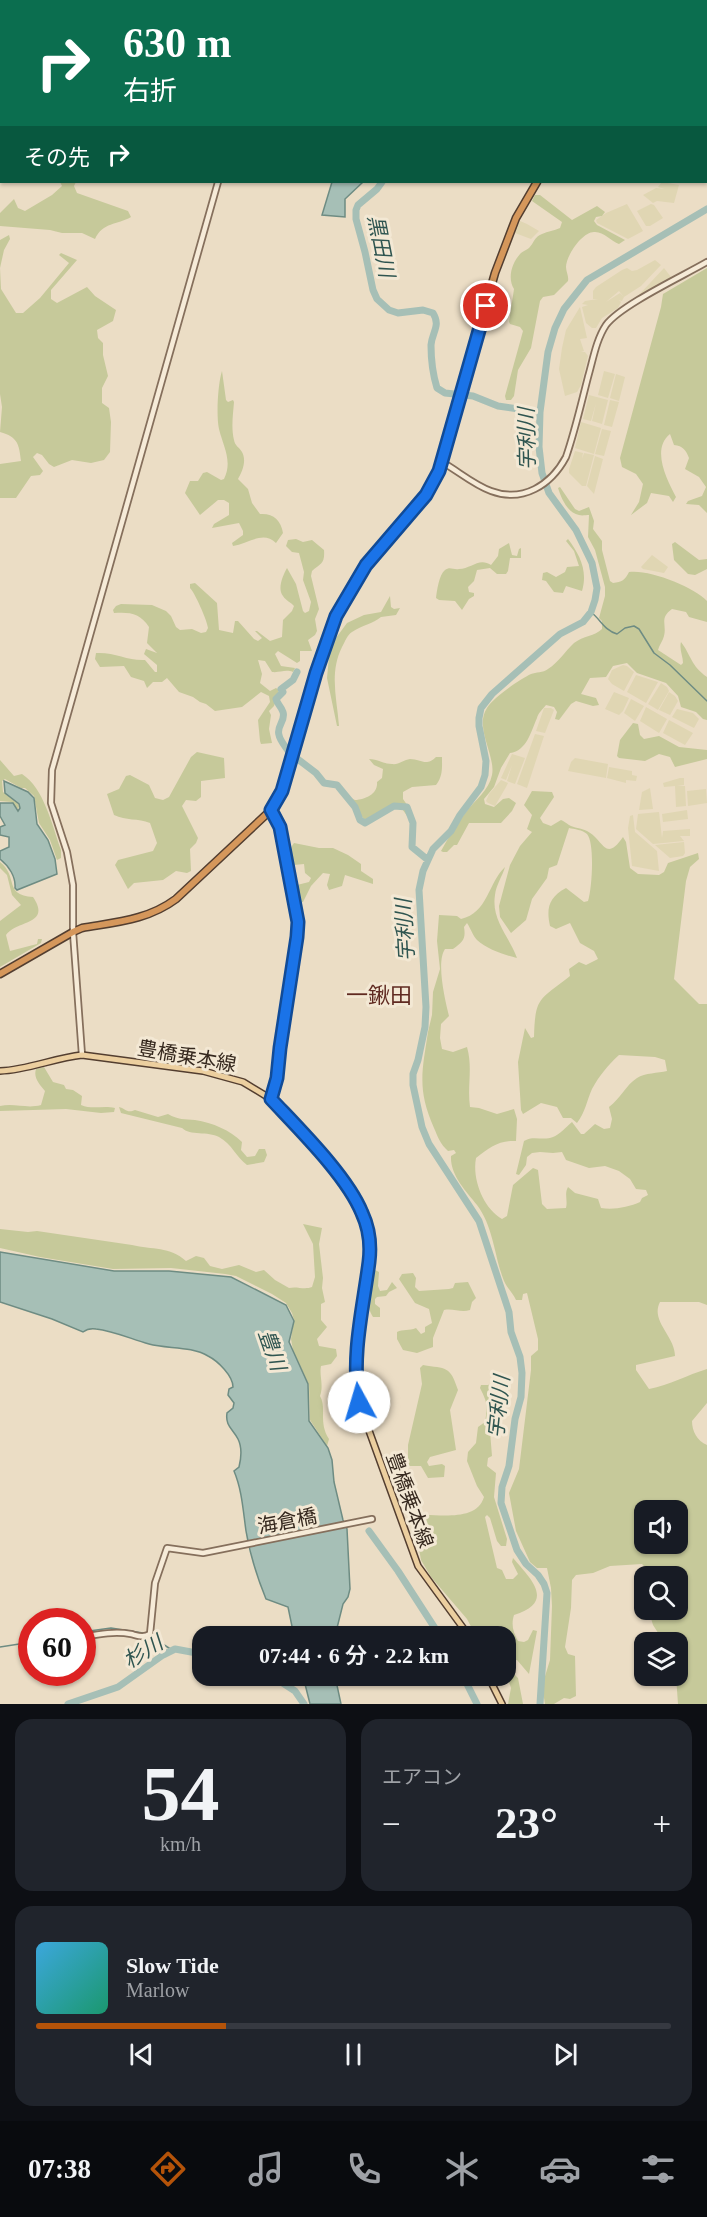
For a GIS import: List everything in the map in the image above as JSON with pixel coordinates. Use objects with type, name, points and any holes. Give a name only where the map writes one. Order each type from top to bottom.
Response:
[{"type":"highway","points":[[0,974],[82,928],[138,918],[164,908],[271,810],[282,791],[316,673],[336,616],[346,596],[376,551],[426,495],[442,462],[495,273],[516,218],[536,183]]},
{"type":"main road","name":"豊橋乗本線","points":[[0,1071],[21,1069],[62,1057],[82,1055],[218,1074],[243,1082],[271,1099],[303,1133],[355,1197],[364,1215],[370,1251],[356,1359],[356,1388],[359,1402],[418,1566],[462,1626]]},
{"type":"main road","points":[[493,1686],[502,1704]]},
{"type":"street","points":[[82,1055],[71,868],[51,803],[52,770],[218,183]]},
{"type":"street","points":[[442,462],[482,487],[502,494],[521,494],[538,488],[554,476],[566,457],[594,353],[607,324],[631,305],[707,262]]},
{"type":"street","points":[[271,810],[280,827],[298,922],[277,1078],[271,1099]]},
{"type":"street","name":"海倉橋","points":[[96,1635],[113,1633],[148,1636],[152,1627],[155,1583],[169,1547],[206,1552],[372,1519]]},
{"type":"shaded area","points":[[661,183],[679,185],[674,203],[657,201],[653,203],[643,195],[656,188],[665,189],[658,187]]},
{"type":"shaded area","points":[[627,204],[643,231],[628,239],[597,223],[596,220],[606,213]]},
{"type":"shaded area","points":[[651,204],[663,218],[646,226],[637,211]]},
{"type":"shaded area","points":[[520,221],[539,231],[531,239],[515,233]]},
{"type":"shaded area","points":[[655,260],[661,265],[641,286],[624,297],[622,301],[619,300],[621,302],[618,308],[602,318],[596,328],[586,323],[582,307],[588,305],[582,304],[585,301],[598,299],[593,299],[593,291],[596,287],[627,268],[632,271],[637,270]]},
{"type":"shaded area","points":[[664,268],[671,277],[636,298]]},
{"type":"shaded area","points":[[580,307],[587,338],[580,339],[584,351],[581,352],[585,352],[588,356],[577,392],[565,396],[559,369],[562,348],[566,330]]},
{"type":"shaded area","points":[[604,371],[615,374],[608,398],[598,395]]},
{"type":"shaded area","points":[[616,374],[625,377],[619,401],[610,398]]},
{"type":"shaded area","points":[[589,395],[608,400],[602,424],[592,421],[596,403],[591,421],[583,419]]},
{"type":"shaded area","points":[[610,400],[619,402],[612,427],[604,425]]},
{"type":"shaded area","points":[[581,422],[601,428],[594,454],[575,448]]},
{"type":"shaded area","points":[[602,429],[611,431],[604,456],[595,454]]},
{"type":"shaded area","points":[[575,451],[583,453],[582,459],[584,453],[594,455],[586,486],[582,486],[569,473]]},
{"type":"shaded area","points":[[595,456],[603,459],[594,494],[587,486]]},
{"type":"shaded area","points":[[652,555],[668,567],[664,573],[641,567]]},
{"type":"shaded area","points":[[623,665],[634,672],[624,691],[608,679],[612,670]]},
{"type":"shaded area","points":[[636,675],[658,682],[646,703],[627,692]]},
{"type":"shaded area","points":[[661,683],[669,691],[658,710],[648,704]]},
{"type":"shaded area","points":[[614,692],[629,698],[619,715],[605,709]]},
{"type":"shaded area","points":[[669,692],[678,701],[670,715],[659,710]]},
{"type":"shaded area","points":[[631,699],[644,706],[635,721],[624,713]]},
{"type":"shaded area","points":[[646,707],[667,719],[659,733],[640,721]]},
{"type":"shaded area","points":[[544,708],[554,710],[545,733],[536,731]]},
{"type":"shaded area","points":[[677,709],[693,713],[699,719],[694,728],[672,717]]},
{"type":"shaded area","points":[[669,720],[693,733],[685,745],[663,733]]},
{"type":"shaded area","points":[[535,734],[544,736],[527,788],[517,784]]},
{"type":"shaded area","points":[[512,754],[525,758],[515,784],[507,781],[512,765],[506,780],[501,778]]},
{"type":"shaded area","points":[[575,758],[608,764],[606,778],[568,771]]},
{"type":"shaded area","points":[[609,767],[632,771],[632,775],[637,776],[636,781],[626,780],[626,783],[607,778]]},
{"type":"shaded area","points":[[684,778],[684,785],[677,786],[685,786],[686,806],[676,807],[675,786],[664,787],[663,783]]},
{"type":"shaded area","points":[[501,780],[508,783],[495,806],[486,801]]},
{"type":"shaded area","points":[[650,788],[653,809],[639,810],[642,792]]},
{"type":"shaded area","points":[[706,789],[707,803],[688,806],[687,791]]},
{"type":"shaded area","points":[[687,810],[688,819],[663,822],[662,814]]},
{"type":"shaded area","points":[[659,812],[662,838],[663,831],[690,829],[690,836],[680,836],[684,841],[653,844],[636,829],[638,814]]},
{"type":"shaded area","points":[[633,815],[635,832],[657,851],[659,871],[632,866],[628,828],[630,816]]},
{"type":"shaded area","points":[[684,842],[683,856],[670,858],[655,845]]},
{"type":"green space","points":[[60,183],[76,183],[74,186],[77,193],[128,211],[131,217],[106,227],[95,239],[82,233],[0,226],[0,213],[14,199],[18,208],[25,211],[52,195],[62,186]]},
{"type":"green space","points":[[535,195],[540,195],[572,220],[597,206],[605,212],[602,216],[596,217],[594,221],[597,225],[625,240],[619,244],[601,233],[594,232],[589,233],[576,245],[567,262],[568,281],[554,295],[543,297],[540,301],[531,348],[518,370],[514,396],[511,400],[506,400],[505,396],[523,331],[509,322],[514,289],[511,280],[513,265],[537,237],[560,228],[562,222],[532,201]]},
{"type":"green space","points":[[9,235],[10,239],[4,250],[0,268],[0,240]]},
{"type":"green space","points":[[61,253],[77,260],[51,290],[51,299],[57,303],[87,287],[95,296],[116,310],[113,321],[97,330],[98,338],[103,343],[108,376],[102,388],[102,403],[109,408],[110,452],[104,460],[91,463],[72,460],[54,467],[37,453],[33,457],[43,471],[40,475],[31,476],[16,498],[0,498],[0,464],[21,461],[14,439],[0,432],[2,407],[0,394],[0,268],[1,289],[16,313],[23,313],[40,298],[69,263],[59,255]]},
{"type":"green space","points":[[707,268],[707,513],[699,505],[686,504],[702,496],[706,487],[699,477],[685,469],[688,455],[682,447],[674,445],[670,434],[664,440],[661,456],[665,474],[676,497],[673,502],[669,496],[651,493],[647,503],[631,515],[639,502],[643,484],[636,474],[622,467],[620,458],[663,294]]},
{"type":"green space","points":[[222,371],[226,400],[234,402],[233,435],[244,459],[238,479],[248,489],[252,503],[260,514],[276,518],[280,524],[283,533],[276,543],[271,539],[261,538],[233,546],[232,543],[243,535],[239,523],[212,528],[214,524],[229,515],[229,503],[218,500],[200,515],[185,493],[190,481],[198,481],[203,473],[207,472],[221,480],[227,472],[228,466],[218,416]]},
{"type":"green space","points":[[560,487],[575,509],[579,511],[589,507],[594,521],[593,529],[602,541],[610,581],[613,583],[621,581],[629,572],[648,573],[682,585],[707,601],[707,622],[689,617],[686,612],[672,609],[668,612],[665,619],[664,636],[658,650],[681,665],[683,663],[681,642],[694,665],[707,677],[707,720],[696,712],[681,707],[678,696],[666,683],[637,673],[627,663],[613,666],[606,677],[590,678],[581,694],[596,698],[599,705],[593,706],[576,701],[559,720],[555,719],[557,712],[554,707],[546,705],[538,714],[521,749],[510,753],[494,787],[484,799],[485,804],[494,807],[503,799],[509,798],[516,803],[512,811],[501,823],[469,823],[457,845],[443,852],[441,851],[456,826],[485,790],[492,775],[483,724],[487,708],[514,684],[531,674],[546,670],[574,643],[602,629],[602,621],[599,618],[605,587],[595,550],[588,537],[589,515],[575,514],[571,511],[561,496],[558,488]]},
{"type":"green space","points":[[296,539],[303,542],[312,540],[324,550],[323,561],[312,571],[311,576],[319,609],[315,619],[317,631],[308,640],[312,651],[300,651],[300,661],[297,663],[278,651],[275,654],[281,666],[295,668],[293,672],[272,672],[265,661],[258,660],[262,674],[260,683],[270,691],[276,688],[279,690],[274,706],[269,711],[272,743],[261,744],[260,741],[258,720],[270,702],[269,696],[261,692],[242,707],[215,711],[193,697],[179,692],[167,678],[162,682],[153,682],[147,688],[144,681],[131,677],[124,666],[100,667],[95,659],[96,653],[103,653],[145,660],[157,672],[157,665],[144,654],[146,649],[157,653],[147,643],[149,627],[146,622],[130,613],[114,613],[113,610],[121,604],[152,605],[166,611],[180,630],[192,629],[201,633],[206,632],[208,628],[205,619],[190,588],[190,584],[195,583],[217,603],[219,630],[233,633],[235,621],[238,621],[258,641],[262,638],[255,631],[270,641],[282,637],[283,620],[294,606],[281,593],[282,578],[287,568],[296,584],[305,613],[309,611],[311,602],[303,580],[304,572],[299,553],[292,552],[286,546],[288,540]]},
{"type":"green space","points":[[568,539],[582,564],[584,584],[582,591],[566,586],[563,593],[554,592],[546,581],[542,580],[543,573],[547,572],[556,577],[565,572],[567,567],[579,566],[574,551],[566,541]]},
{"type":"green space","points":[[675,542],[699,560],[707,559],[707,569],[695,575],[688,574],[674,560],[672,544]]},
{"type":"green space","points":[[509,543],[512,555],[517,556],[521,548],[521,558],[510,558],[506,574],[497,574],[490,568],[477,570],[474,581],[468,587],[469,592],[474,593],[474,596],[469,599],[462,610],[455,601],[436,598],[440,579],[445,570],[483,562],[491,565],[498,556],[499,549]]},
{"type":"green space","points":[[390,596],[391,607],[400,608],[396,615],[381,617],[356,630],[349,635],[342,647],[335,676],[339,726],[337,726],[327,678],[330,646],[347,623],[364,615],[381,612]]},
{"type":"green space","points":[[633,723],[638,724],[640,735],[644,739],[659,736],[679,747],[707,750],[707,759],[675,767],[670,757],[659,754],[645,761],[619,758],[617,756],[620,740]]},
{"type":"green space","points":[[197,752],[224,758],[225,778],[201,781],[201,797],[196,801],[186,800],[182,806],[198,838],[190,849],[191,871],[187,873],[176,871],[163,880],[134,883],[128,889],[115,865],[118,860],[153,851],[157,843],[150,823],[114,815],[107,794],[119,789],[126,776],[130,775],[149,785],[155,798],[163,800],[169,797],[191,757]]},
{"type":"green space","points":[[436,757],[442,757],[442,765],[441,775],[436,785],[412,787],[403,792],[403,799],[412,812],[410,820],[400,806],[388,808],[366,821],[349,800],[349,797],[355,800],[373,793],[377,782],[382,778],[383,769],[374,765],[369,759],[394,764],[410,759],[429,762]]},
{"type":"green space","points":[[0,760],[14,776],[22,774],[36,788],[51,819],[61,850],[61,858],[57,860],[50,840],[39,823],[34,796],[25,788],[5,779],[2,781],[3,792],[19,807],[18,809],[11,802],[0,801]]},
{"type":"green space","points":[[532,791],[552,792],[554,797],[540,818],[543,823],[551,826],[562,820],[571,826],[587,831],[608,849],[617,845],[623,837],[626,842],[630,868],[638,874],[659,875],[664,872],[668,863],[698,853],[699,859],[690,867],[686,881],[674,979],[699,1004],[707,1004],[707,1305],[699,1302],[660,1302],[658,1316],[674,1349],[675,1356],[636,1365],[636,1370],[649,1389],[707,1369],[707,1403],[692,1421],[696,1435],[707,1445],[707,1704],[678,1704],[677,1686],[688,1686],[688,1632],[658,1632],[652,1620],[688,1620],[688,1566],[644,1566],[642,1564],[610,1566],[593,1573],[576,1575],[572,1580],[571,1608],[565,1647],[568,1654],[575,1656],[576,1696],[570,1699],[564,1698],[554,1704],[545,1704],[542,1686],[550,1660],[551,1588],[547,1568],[537,1568],[530,1562],[516,1531],[509,1493],[519,1469],[531,1356],[538,1350],[538,1339],[527,1293],[523,1294],[522,1300],[516,1300],[505,1284],[487,1223],[456,1176],[451,1156],[456,1153],[454,1150],[448,1151],[441,1143],[425,1102],[422,1080],[424,1058],[432,1015],[433,992],[440,969],[437,941],[439,915],[457,916],[461,919],[477,911],[505,867],[494,904],[498,920],[517,958],[481,943],[467,923],[461,942],[453,949],[445,949],[441,963],[449,1016],[441,1024],[442,1049],[453,1052],[467,1047],[470,1062],[470,1107],[497,1114],[514,1109],[517,1119],[516,1141],[499,1143],[476,1158],[477,1184],[480,1192],[489,1208],[502,1219],[507,1216],[513,1185],[533,1168],[538,1170],[542,1204],[547,1209],[566,1208],[568,1187],[575,1193],[598,1199],[601,1208],[606,1209],[640,1202],[648,1195],[646,1190],[636,1189],[630,1179],[619,1171],[605,1166],[589,1168],[566,1160],[562,1152],[532,1153],[527,1157],[526,1165],[519,1175],[516,1174],[524,1141],[531,1138],[553,1137],[572,1122],[581,1134],[595,1124],[604,1129],[610,1128],[612,1119],[609,1107],[633,1081],[640,1076],[667,1071],[665,1060],[655,1057],[619,1055],[595,1084],[577,1123],[571,1118],[563,1118],[557,1107],[541,1103],[523,1114],[518,1062],[525,1028],[531,1038],[534,1037],[536,1014],[541,1000],[570,976],[569,969],[579,962],[586,965],[598,959],[594,951],[580,943],[570,923],[556,929],[550,926],[549,920],[552,899],[566,888],[584,902],[588,901],[592,877],[592,856],[590,839],[583,832],[569,828],[557,865],[549,868],[547,878],[532,899],[526,920],[511,933],[500,917],[499,906],[510,865],[520,846],[532,832],[527,829],[532,815],[524,805]]},
{"type":"green space","points":[[294,843],[333,848],[348,855],[361,864],[361,871],[373,879],[373,884],[345,875],[342,886],[329,890],[327,885],[330,874],[323,873],[311,886],[303,902],[299,903],[297,885],[309,882],[311,878],[305,873],[304,864],[294,865],[291,851]]},
{"type":"green space","points":[[0,862],[6,868],[14,889],[24,896],[33,897],[38,906],[38,913],[35,917],[6,935],[10,951],[37,944],[38,939],[42,939],[41,943],[0,967],[0,921],[21,905],[12,895],[7,875],[0,868]]},
{"type":"green space","points":[[44,1067],[53,1082],[64,1085],[66,1089],[73,1090],[82,1096],[81,1105],[115,1108],[114,1112],[101,1113],[66,1109],[0,1111],[0,1106],[41,1105],[45,1091],[35,1072],[36,1069]]},
{"type":"green space","points":[[119,1107],[158,1117],[168,1114],[208,1123],[227,1131],[242,1142],[241,1150],[247,1157],[255,1156],[259,1149],[265,1149],[267,1155],[264,1162],[247,1165],[219,1137],[190,1132],[121,1113]]},
{"type":"green space","points":[[303,1224],[322,1228],[319,1244],[325,1302],[321,1304],[321,1320],[327,1327],[317,1339],[319,1346],[336,1349],[337,1356],[331,1364],[321,1366],[320,1396],[323,1405],[324,1427],[329,1439],[327,1446],[310,1420],[309,1385],[293,1350],[291,1339],[294,1320],[292,1313],[286,1303],[272,1294],[236,1276],[225,1274],[171,1268],[113,1269],[0,1248],[0,1229],[37,1231],[160,1249],[174,1253],[186,1261],[196,1256],[204,1258],[210,1266],[222,1269],[239,1265],[256,1272],[264,1270],[289,1288],[306,1288],[312,1287],[315,1277],[313,1244]]},
{"type":"green space","points":[[375,1270],[379,1272],[380,1291],[387,1290],[392,1282],[397,1288],[386,1296],[375,1299],[375,1304],[380,1308],[380,1317],[373,1317],[368,1300],[368,1287]]},
{"type":"green space","points":[[413,1273],[416,1278],[415,1287],[419,1291],[449,1289],[453,1288],[455,1283],[468,1282],[476,1298],[470,1310],[444,1310],[433,1338],[433,1347],[417,1353],[403,1350],[397,1339],[397,1332],[416,1328],[421,1334],[425,1332],[425,1327],[432,1323],[429,1309],[415,1303],[399,1279],[402,1274]]},
{"type":"green space","points":[[423,1365],[442,1368],[449,1372],[458,1390],[450,1410],[456,1450],[430,1457],[427,1462],[429,1466],[442,1464],[445,1466],[444,1477],[428,1478],[421,1466],[405,1466],[408,1461],[408,1445],[422,1384],[420,1368]]},
{"type":"green space","points":[[494,1382],[489,1419],[492,1456],[488,1458],[487,1466],[496,1473],[494,1497],[507,1539],[506,1546],[501,1546],[497,1541],[490,1518],[487,1515],[485,1517],[497,1568],[502,1570],[506,1579],[513,1579],[518,1574],[512,1562],[513,1558],[532,1582],[537,1597],[534,1604],[527,1610],[514,1615],[513,1626],[471,1626],[431,1577],[421,1560],[419,1549],[423,1540],[422,1520],[425,1515],[468,1513],[475,1510],[484,1497],[467,1461],[468,1452],[476,1443],[478,1427],[485,1422],[486,1404],[480,1388],[481,1385]]},
{"type":"green space","points":[[533,1630],[537,1631],[529,1674],[517,1660],[516,1636],[518,1641],[524,1642],[528,1640]]},
{"type":"green space","points":[[516,1676],[523,1704],[508,1704],[510,1686],[516,1686]]},
{"type":"water","points":[[332,183],[362,183],[345,199],[345,217],[322,215]]},
{"type":"water","points":[[4,781],[28,792],[34,798],[37,824],[48,840],[55,859],[57,874],[17,890],[11,872],[0,859],[0,851],[9,847],[9,837],[0,835],[0,827],[5,825],[0,816],[0,803],[13,803],[18,811],[20,808],[19,804],[5,793]]},
{"type":"water","name":"豊川","points":[[0,1252],[114,1271],[169,1271],[231,1277],[286,1305],[294,1321],[289,1342],[308,1384],[309,1421],[328,1448],[332,1460],[334,1482],[347,1529],[350,1589],[343,1604],[338,1626],[292,1626],[288,1607],[266,1599],[250,1549],[241,1493],[234,1471],[239,1467],[241,1449],[227,1421],[227,1413],[233,1408],[234,1403],[228,1395],[229,1389],[233,1387],[230,1378],[220,1365],[201,1353],[187,1349],[156,1346],[103,1330],[87,1329],[83,1332],[0,1302]]},
{"type":"water","points":[[306,1686],[337,1686],[341,1704],[310,1704]]},
{"type":"waterway","name":"黒田川","points":[[381,183],[358,205],[356,210],[356,219],[373,290],[377,299],[389,310],[398,313],[423,310],[433,313],[436,325],[431,355],[437,388],[445,393],[473,396],[498,406],[540,412]]},
{"type":"waterway","name":"宇利川","points":[[540,1704],[547,1593],[538,1575],[526,1564],[517,1550],[501,1503],[502,1487],[509,1466],[515,1419],[521,1397],[520,1357],[511,1332],[509,1312],[479,1221],[429,1144],[422,1127],[413,1085],[413,1074],[425,1027],[426,1007],[419,890],[423,871],[433,849],[451,831],[481,787],[486,761],[479,726],[481,708],[492,694],[560,634],[583,622],[591,612],[595,600],[597,588],[592,563],[576,530],[549,493],[542,473],[539,447],[540,412],[548,352],[555,328],[564,309],[587,280],[707,209]]},
{"type":"waterway","points":[[591,612],[617,634],[625,628],[634,626],[639,629],[654,653],[670,665],[707,701]]},
{"type":"waterway","points":[[289,752],[278,732],[284,715],[276,699],[283,692],[281,689],[293,680],[297,672]]},
{"type":"waterway","points":[[295,757],[316,773],[324,783],[337,785],[355,807],[360,820],[365,823],[394,806],[407,807],[413,823],[412,847],[428,860]]},
{"type":"waterway","points":[[369,1531],[434,1626]]},
{"type":"waterway","points":[[96,1630],[111,1628],[143,1633]]},
{"type":"waterway","points":[[155,1639],[172,1650]]},
{"type":"waterway","points":[[0,1647],[18,1644]]},
{"type":"waterway","name":"杉川","points":[[68,1704],[118,1687],[175,1649],[192,1652]]},
{"type":"waterway","name":"杉川","points":[[287,1686],[295,1691],[304,1704]]},
{"type":"waterway","points":[[468,1686],[477,1704]]},
{"type":"district","name":"一鍬田","points":[[379,995]]},
{"type":"route","points":[[359,1402],[356,1388],[356,1359],[370,1251],[364,1215],[355,1197],[342,1180],[271,1099],[277,1078],[298,922],[280,827],[271,810],[282,791],[316,673],[336,616],[366,565],[426,495],[439,471],[486,306]]}]
